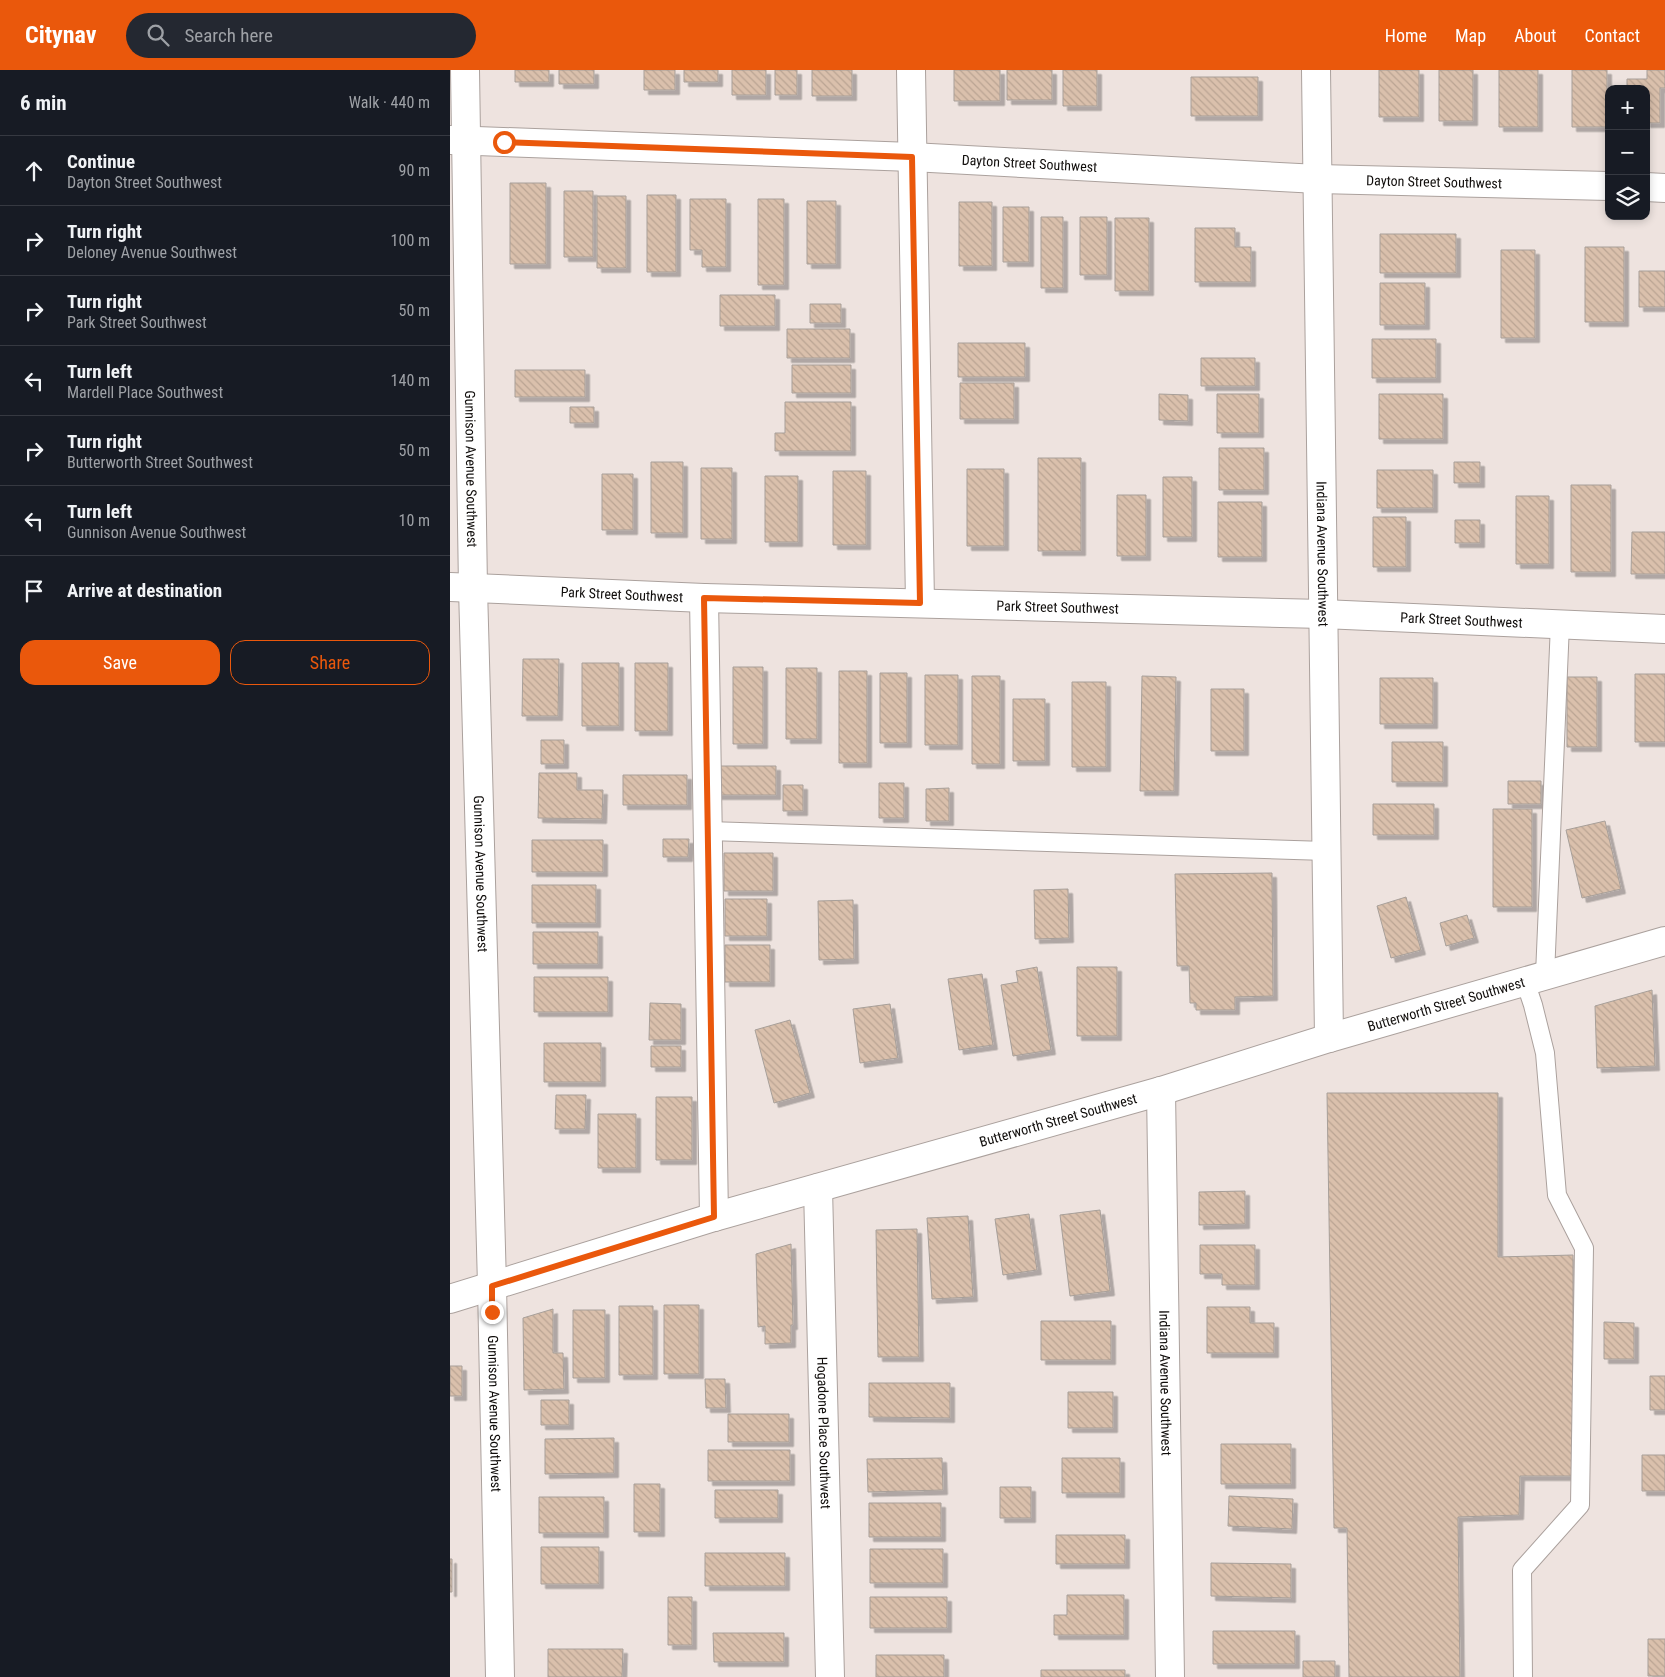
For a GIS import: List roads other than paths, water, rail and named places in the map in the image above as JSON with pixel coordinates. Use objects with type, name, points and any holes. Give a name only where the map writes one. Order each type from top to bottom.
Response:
[{"type":"street","name":"Gunnison Avenue Southwest","points":[[465,70],[458,140],[461,587],[492,1286],[500,1677]]},
{"type":"street","points":[[911,70],[920,603]]},
{"type":"street","name":"Indiana Avenue Southwest","points":[[1316,70],[1329,1038]]},
{"type":"street","name":"Dayton Street Southwest","points":[[458,140],[912,157],[1318,179],[1605,186]]},
{"type":"street","points":[[1650,187],[1665,188]]},
{"type":"street","name":"Park Street Southwest","points":[[461,587],[704,598],[1323,614],[1665,629]]},
{"type":"street","points":[[704,598],[714,1217]]},
{"type":"street","name":"Butterworth Street Southwest","points":[[450,1299],[714,1217],[1161,1091],[1329,1038],[1665,941]]},
{"type":"street","name":"Indiana Avenue Southwest","points":[[1161,1091],[1170,1677]]},
{"type":"street","name":"Hogadone Place Southwest","points":[[818,1188],[830,1677]]},
{"type":"lane","points":[[1523,1677],[1522,1570],[1580,1505],[1584,1248],[1557,1195],[1545,1053],[1533,1006],[1560,624]]},
{"type":"lane","points":[[708,831],[1326,851]]}]
